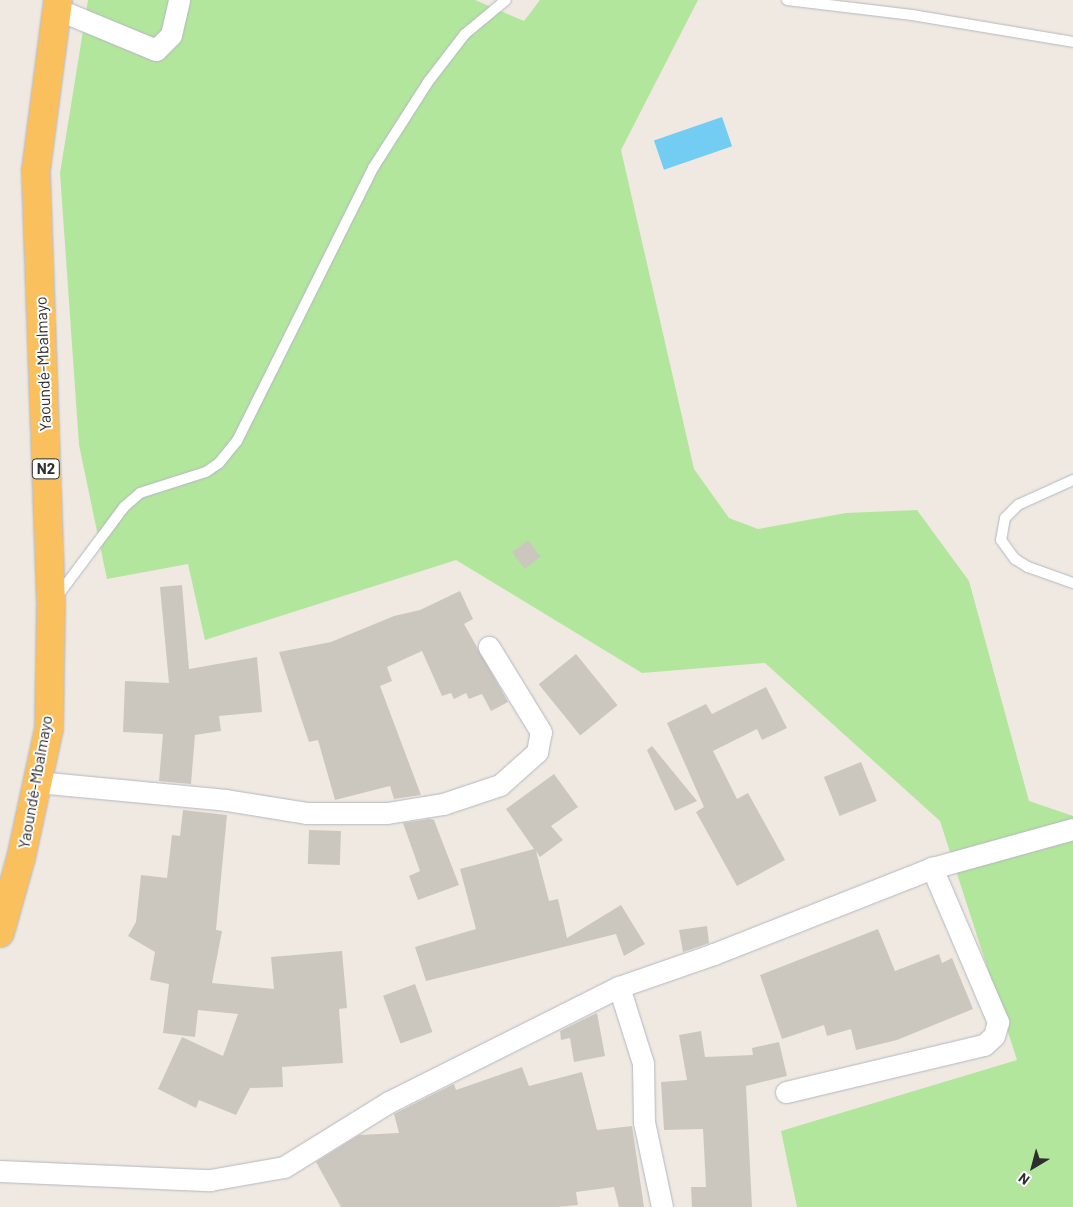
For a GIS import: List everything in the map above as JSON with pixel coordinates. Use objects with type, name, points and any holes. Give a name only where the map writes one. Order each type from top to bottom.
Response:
[{"type":"highway","name":"Yaoundé-Mbalmayo","points":[[0,934],[21,858],[49,729],[51,605],[36,170],[57,4]]},
{"type":"street","points":[[57,4],[156,50],[171,35],[179,0]]},
{"type":"street","points":[[37,782],[226,800],[306,813],[387,813],[443,804],[500,785],[536,752],[540,732],[489,647]]},
{"type":"street","points":[[0,1170],[210,1180],[284,1168],[389,1102],[619,986],[714,954],[932,868],[1073,829]]},
{"type":"street","points":[[786,1092],[984,1045],[994,1036],[998,1022],[932,868]]},
{"type":"street","points":[[619,986],[643,1063],[644,1122],[662,1207]]},
{"type":"lane","points":[[51,605],[129,502],[140,493],[206,472],[218,463],[237,441],[373,168],[428,82],[465,34],[506,0]]},
{"type":"lane","points":[[787,0],[912,15],[1073,42]]},
{"type":"lane","points":[[1073,480],[1018,505],[1005,518],[1001,540],[1015,559],[1028,567],[1073,582]]},
{"type":"green space","points":[[88,0],[475,0],[524,21],[540,0],[698,0],[621,150],[694,469],[729,518],[758,529],[846,513],[917,510],[969,581],[1029,801],[1073,816],[1073,1207],[797,1207],[781,1131],[1017,1060],[940,821],[765,663],[642,673],[456,560],[205,640],[188,564],[107,579],[79,445],[60,173]]},
{"type":"water","points":[[722,117],[732,146],[664,170],[654,140]]},
{"type":"building","points":[[528,540],[541,557],[525,569],[512,552]]},
{"type":"building","points":[[182,585],[189,669],[257,657],[262,712],[219,716],[221,731],[195,735],[191,784],[159,781],[163,734],[123,732],[125,681],[169,683],[160,587]]},
{"type":"building","points":[[460,591],[473,619],[464,624],[508,702],[491,711],[482,694],[469,699],[466,693],[454,699],[451,693],[442,696],[422,651],[387,667],[392,681],[380,686],[421,795],[394,799],[390,786],[335,800],[318,740],[309,742],[279,652],[331,642],[394,616],[420,610]]},
{"type":"building","points":[[576,654],[618,705],[580,735],[539,684]]},
{"type":"building","points":[[766,687],[787,728],[762,740],[757,729],[713,751],[737,799],[748,793],[785,860],[737,886],[696,812],[704,807],[667,723],[706,704],[712,714]]},
{"type":"building","points":[[652,746],[697,801],[675,811],[647,750]]},
{"type":"building","points":[[861,762],[877,801],[840,816],[824,777]]},
{"type":"building","points":[[554,774],[578,807],[551,826],[563,840],[540,857],[536,851],[549,901],[558,899],[567,938],[621,905],[645,944],[624,956],[616,934],[426,981],[415,947],[476,929],[460,869],[534,849],[506,809]]},
{"type":"building","points":[[183,810],[227,815],[216,930],[222,931],[212,983],[274,989],[271,957],[342,951],[347,1008],[339,1009],[343,1063],[282,1067],[283,1087],[250,1088],[236,1115],[199,1100],[196,1108],[158,1089],[182,1037],[223,1056],[238,1014],[198,1010],[195,1037],[163,1033],[169,984],[150,980],[155,952],[128,936],[136,922],[141,875],[167,878],[172,835],[180,836]]},
{"type":"building","points":[[434,820],[459,885],[418,900],[409,876],[420,871],[403,823]]},
{"type":"building","points":[[309,830],[341,831],[340,865],[308,864]]},
{"type":"building","points":[[707,926],[709,943],[683,952],[679,930]]},
{"type":"building","points":[[878,929],[895,971],[939,954],[942,963],[952,958],[973,1009],[897,1040],[856,1050],[851,1029],[827,1036],[824,1025],[782,1039],[760,975]]},
{"type":"building","points":[[415,984],[432,1032],[400,1044],[383,996]]},
{"type":"building","points":[[597,1013],[605,1056],[574,1062],[570,1038],[561,1040],[560,1031]]},
{"type":"building","points":[[701,1031],[705,1057],[753,1055],[752,1048],[779,1042],[787,1076],[746,1086],[752,1207],[692,1207],[691,1187],[706,1187],[703,1129],[664,1130],[661,1082],[687,1080],[679,1035]]},
{"type":"building","points":[[522,1067],[529,1086],[582,1072],[597,1130],[632,1126],[644,1207],[619,1207],[614,1187],[576,1192],[578,1205],[556,1207],[341,1207],[316,1162],[359,1135],[399,1133],[394,1114],[454,1084],[456,1090]]}]
